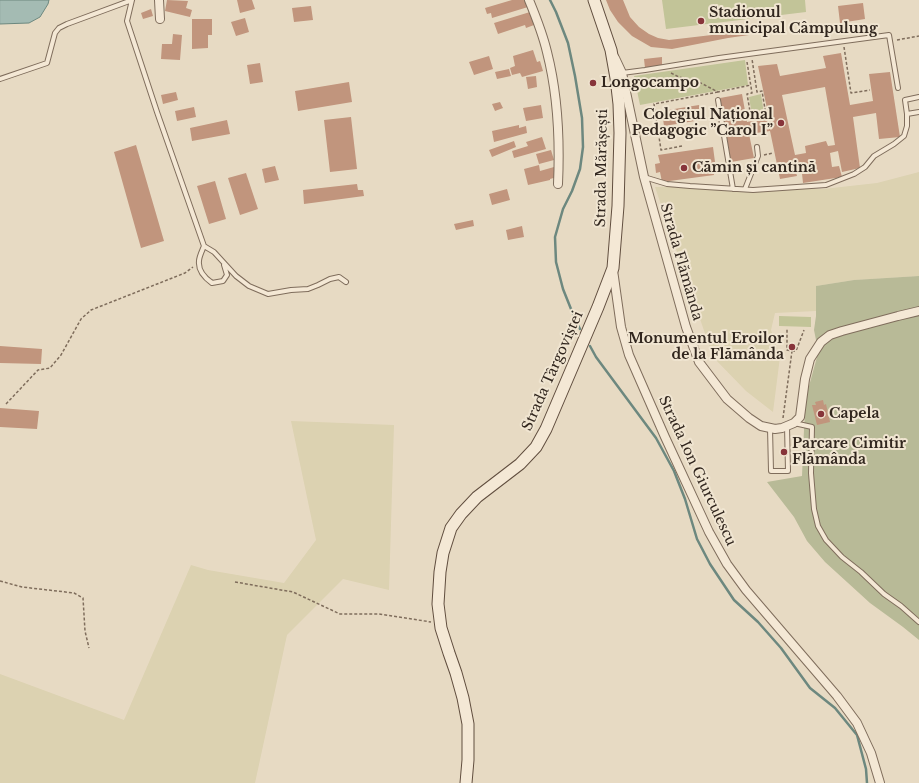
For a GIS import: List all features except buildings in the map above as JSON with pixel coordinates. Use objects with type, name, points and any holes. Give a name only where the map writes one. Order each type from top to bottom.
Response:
[{"type":"main road","name":"Strada Mărășești","points":[[594,0],[611,50],[619,104],[620,133],[618,206],[613,268]]},
{"type":"main road","name":"Strada Târgoviștei","points":[[466,783],[468,760],[468,724],[463,698],[443,634],[438,604],[443,553],[451,528],[461,514],[477,497],[520,464],[536,447],[546,429],[613,268]]},
{"type":"street","points":[[159,0],[160,19]]},
{"type":"street","points":[[529,0],[547,52],[552,78],[558,136],[558,184]]},
{"type":"street","name":"Strada Flămânda","points":[[611,50],[622,73],[644,177],[686,327],[699,362],[727,399],[761,426],[775,429],[788,425]]},
{"type":"street","name":"Strada Ion Giurculescu","points":[[613,268],[621,327],[629,355],[709,532],[727,564],[746,590],[837,696],[857,723],[871,753],[880,783]]},
{"type":"street","points":[[788,425],[800,417],[805,379],[810,359],[821,342],[830,335],[842,331],[919,311]]},
{"type":"lane","points":[[0,79],[47,63],[55,33],[59,28],[132,0],[127,21],[204,246],[199,261],[201,271],[206,279],[212,283],[223,280],[228,275],[223,262]]},
{"type":"lane","points":[[622,73],[889,35],[898,88]]},
{"type":"lane","points":[[644,177],[666,184],[753,190],[826,185],[854,174],[865,167],[874,156],[904,136],[907,126],[905,100],[919,97]]},
{"type":"lane","points":[[718,100],[733,189]]},
{"type":"lane","points":[[907,114],[919,112]]},
{"type":"lane","points":[[745,189],[758,156],[757,147]]},
{"type":"lane","points":[[204,246],[214,252],[236,276],[249,286],[268,294],[292,290],[308,290],[330,279],[339,278],[346,282]]},
{"type":"lane","points":[[770,428],[772,471],[788,471],[788,425],[812,427],[814,509],[818,526],[826,540],[842,557],[862,572],[884,594],[901,606],[919,622]]},
{"type":"path","points":[[890,41],[919,36]]},
{"type":"path","points":[[843,41],[851,93],[870,90]]},
{"type":"path","points":[[748,54],[757,92],[762,91],[766,115],[762,118],[755,119],[751,117],[747,94],[752,93],[748,54]]},
{"type":"path","points":[[665,67],[674,75],[697,81],[718,92]]},
{"type":"path","points":[[682,146],[661,150],[654,104],[751,85]]},
{"type":"path","points":[[635,138],[659,134]]},
{"type":"path","points":[[6,404],[38,370],[50,368],[61,355],[81,320],[91,310],[185,273],[199,261]]},
{"type":"path","points":[[787,329],[787,350],[796,352],[804,330]]},
{"type":"path","points":[[788,425],[792,351]]},
{"type":"path","points":[[0,581],[22,587],[74,593],[83,598],[85,631],[89,648]]},
{"type":"path","points":[[235,582],[293,592],[340,614],[379,614],[441,624]]},
{"type":"shaded area","points":[[919,172],[919,276],[854,280],[816,286],[816,311],[775,313],[771,330],[780,357],[773,412],[746,391],[713,357],[655,187],[708,186],[761,189],[823,189],[877,183]]},
{"type":"shaded area","points":[[291,421],[394,425],[389,590],[343,579],[287,635],[255,783],[0,783],[0,674],[124,720],[191,565],[208,570],[284,583],[316,540]]},
{"type":"green space","name":"Stadionul municipal Câmpulung","points":[[662,0],[805,0],[806,12],[666,29]]},
{"type":"green space","points":[[745,60],[748,85],[640,105],[634,76]]},
{"type":"green space","points":[[761,94],[764,114],[756,117],[752,115],[749,97]]},
{"type":"green space","points":[[919,276],[919,640],[870,603],[825,562],[807,541],[794,517],[767,482],[802,476],[806,397],[817,357],[817,345],[814,330],[816,316],[816,286],[854,280]]},
{"type":"green space","points":[[779,316],[811,317],[811,327],[779,326]]},
{"type":"water","points":[[0,0],[49,0],[40,17],[29,23],[0,24]]},
{"type":"waterway","points":[[550,0],[568,43],[582,118],[583,147],[580,169],[572,191],[563,209],[555,237],[556,262],[563,289],[580,329]]},
{"type":"waterway","points":[[590,346],[596,357],[656,438],[674,471],[685,499],[697,539],[710,564],[734,600],[758,622],[781,648],[810,688],[835,708],[857,735],[866,769],[867,783]]},
{"type":"place","name":"Stadionul municipal Câmpulung","points":[[701,21]]},
{"type":"place","name":"Longocampo","points":[[593,83]]},
{"type":"place","name":"Colegiul Național Pedagogic ”Carol I”","points":[[781,123]]},
{"type":"place","name":"Cămin și cantină","points":[[684,168]]},
{"type":"place","name":"Monumentul Eroilor de la Flămânda","points":[[792,347]]},
{"type":"place","name":"Capela","points":[[821,414]]},
{"type":"place","name":"Parcare Cimitir Flămânda","points":[[784,452]]}]
